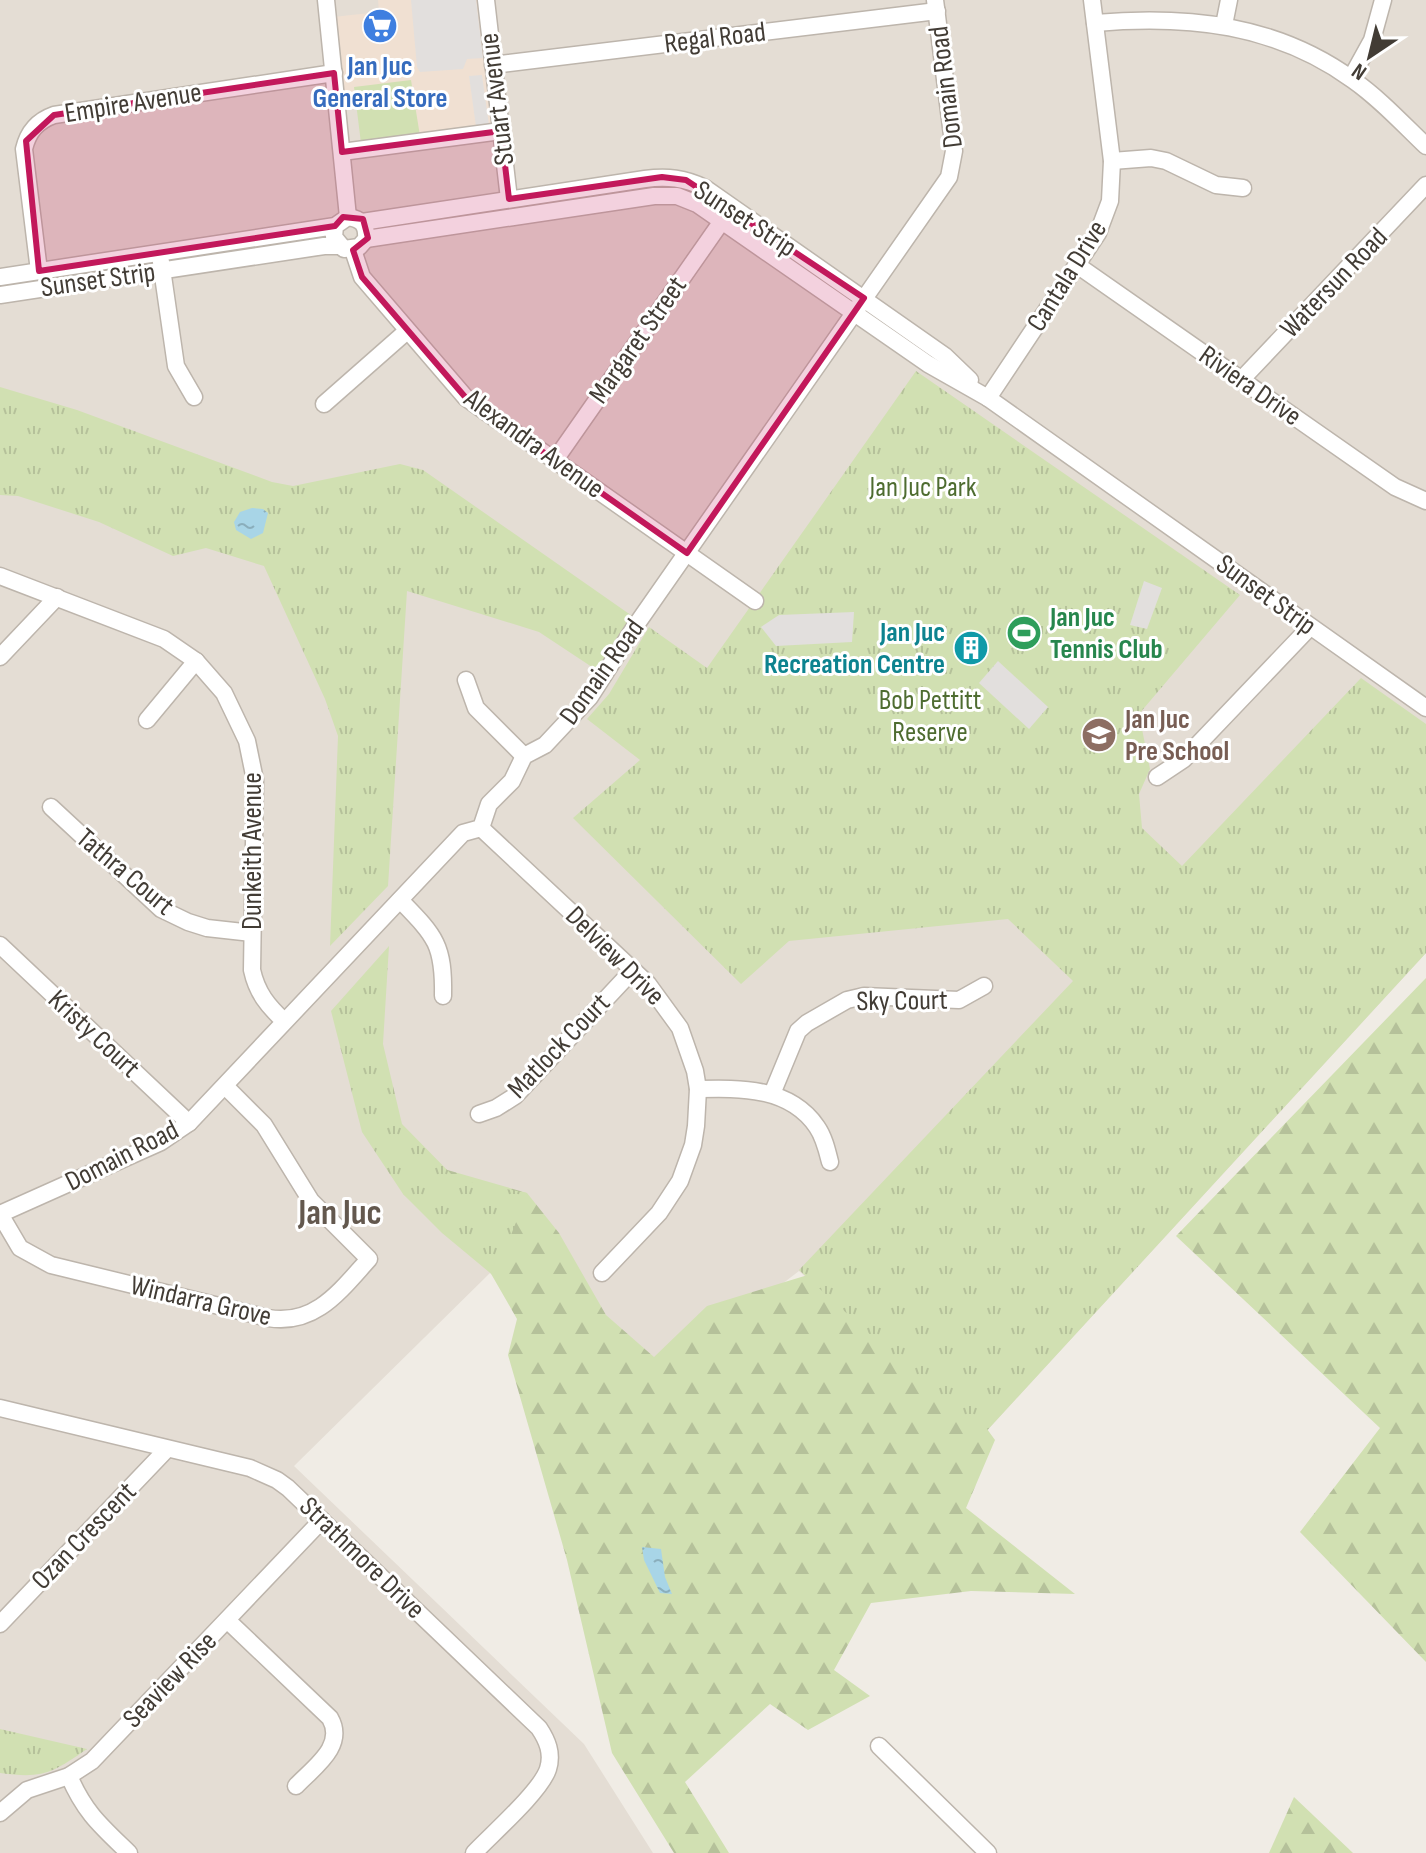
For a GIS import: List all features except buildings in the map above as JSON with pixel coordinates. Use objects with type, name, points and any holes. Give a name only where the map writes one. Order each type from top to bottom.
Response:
[{"type":"street","points":[[326,0],[348,222],[353,245]]},
{"type":"street","name":"Stuart Avenue","points":[[486,0],[509,199]]},
{"type":"street","name":"Cantala Drive","points":[[988,398],[1106,217],[1112,190],[1112,161],[1092,0]]},
{"type":"street","points":[[1224,25],[1229,0]]},
{"type":"street","points":[[1351,78],[1372,40],[1383,0]]},
{"type":"street","name":"Regal Road","points":[[493,65],[936,6]]},
{"type":"street","name":"Domain Road","points":[[0,1214],[161,1142],[189,1123],[463,833],[481,828],[489,804],[512,781],[524,756],[545,745],[590,697],[953,169],[954,151],[936,6]]},
{"type":"street","points":[[1095,23],[1168,19],[1224,25],[1290,46],[1351,78],[1426,146]]},
{"type":"street","name":"Empire Avenue","points":[[39,271],[24,149],[29,134],[39,122],[54,115],[334,73]]},
{"type":"street","points":[[342,152],[501,131]]},
{"type":"street","points":[[1112,161],[1151,158],[1166,161],[1216,185],[1243,188]]},
{"type":"street","name":"Sunset Strip","points":[[0,277],[653,178],[686,180],[705,188],[945,356],[988,398]]},
{"type":"street","name":"Watersun Road","points":[[1241,380],[1426,185]]},
{"type":"street","name":"Sunset Strip","points":[[0,295],[324,246],[353,245],[666,195],[687,199],[928,364],[988,398],[1426,708]]},
{"type":"street","name":"Margaret Street","points":[[555,460],[722,221]]},
{"type":"street","points":[[348,222],[334,237],[353,245]]},
{"type":"street","name":"Alexandra Avenue","points":[[353,245],[362,277],[466,398],[755,601]]},
{"type":"street","points":[[160,253],[176,366],[194,397]]},
{"type":"street","name":"Riviera Drive","points":[[1077,265],[1395,487],[1426,501]]},
{"type":"street","points":[[324,404],[407,331]]},
{"type":"street","name":"Dunkeith Avenue","points":[[0,576],[164,639],[196,661],[212,677],[234,709],[252,759],[255,780],[252,933],[255,982],[266,1004],[284,1021]]},
{"type":"street","points":[[0,657],[57,597]]},
{"type":"street","points":[[1157,777],[1184,759],[1310,627]]},
{"type":"street","points":[[147,720],[196,661]]},
{"type":"street","points":[[466,680],[476,708],[524,756]]},
{"type":"street","name":"Tathra Court","points":[[51,807],[161,909],[207,928],[252,933]]},
{"type":"street","name":"Delview Drive","points":[[481,828],[659,997],[680,1028],[691,1057],[698,1089],[693,1145],[680,1181],[659,1213],[602,1273]]},
{"type":"street","points":[[400,900],[437,944],[444,968],[443,996]]},
{"type":"street","name":"Kristy Court","points":[[0,945],[189,1123]]},
{"type":"street","name":"Matlock Court","points":[[479,1114],[515,1096],[633,970]]},
{"type":"street","name":"Sky Court","points":[[772,1094],[798,1031],[847,1000],[864,996],[959,1000],[984,986]]},
{"type":"street","name":"Windarra Grove","points":[[0,1214],[20,1248],[29,1256],[51,1265],[282,1320],[319,1310],[369,1259],[311,1201],[264,1125],[225,1086]]},
{"type":"street","points":[[698,1089],[746,1088],[772,1094],[809,1117],[822,1136],[830,1162]]},
{"type":"street","name":"Strathmore Drive","points":[[0,1408],[265,1474],[288,1488],[539,1728],[546,1739],[550,1760],[548,1771],[474,1853]]},
{"type":"street","name":"Ozan Crescent","points":[[0,1624],[167,1449]]},
{"type":"street","name":"Seaview Rise","points":[[0,1813],[27,1790],[69,1776],[92,1761],[322,1520]]},
{"type":"street","points":[[227,1620],[334,1725],[335,1737],[331,1749],[296,1786]]},
{"type":"street","points":[[879,1746],[988,1853]]},
{"type":"street","points":[[69,1776],[90,1816],[129,1853]]},
{"type":"highlighted area","points":[[334,73],[342,152],[501,131],[509,199],[662,177],[686,180],[864,298],[687,553],[466,398],[362,277],[353,250],[368,238],[363,219],[343,217],[335,226],[39,271],[26,141],[54,115]]},
{"type":"shaded area","points":[[0,0],[1426,0],[1426,953],[982,1436],[799,1271],[653,1382],[490,1273],[294,1466],[584,1744],[653,1853],[0,1853]]},
{"type":"shaded area","points":[[378,0],[481,0],[497,128],[413,139],[407,90],[343,97],[333,17],[379,12]]},
{"type":"shaded area","points":[[411,0],[476,0],[483,58],[467,59],[463,69],[420,72]]},
{"type":"shaded area","points":[[482,75],[489,125],[476,127],[469,76]]},
{"type":"shaded area","points":[[1144,581],[1162,588],[1147,629],[1130,625]]},
{"type":"shaded area","points":[[854,612],[852,642],[776,646],[761,627],[779,615]]},
{"type":"shaded area","points":[[998,661],[1048,707],[1029,729],[979,683]]},
{"type":"green space","points":[[411,80],[420,136],[361,143],[354,87]]},
{"type":"green space","points":[[916,371],[1240,595],[1139,714],[1150,769],[1139,794],[1142,828],[1182,866],[1361,678],[1426,724],[1426,953],[982,1436],[799,1270],[1073,981],[1008,919],[789,941],[741,984],[573,818],[640,760],[587,719],[609,694],[649,627],[707,668]]},
{"type":"green space","points":[[0,387],[77,410],[272,482],[293,486],[400,464],[423,470],[635,618],[598,671],[539,632],[407,591],[388,886],[330,946],[338,736],[325,699],[264,566],[206,548],[173,556],[99,522],[18,496],[0,495]]},
{"type":"green space","points":[[389,946],[383,1044],[402,1124],[456,1179],[527,1193],[495,1277],[442,1233],[403,1194],[362,1132],[331,1011]]},
{"type":"green space","points":[[1426,978],[1426,1662],[1300,1532],[1380,1428],[1176,1236]]},
{"type":"green space","points":[[437,1167],[527,1193],[559,1233],[606,1315],[654,1357],[707,1306],[811,1274],[937,1360],[995,1440],[966,1508],[1075,1594],[971,1591],[871,1603],[834,1670],[870,1696],[808,1730],[770,1704],[685,1782],[729,1853],[674,1853],[612,1753],[567,1560],[508,1355],[517,1319],[490,1272],[403,1194]]},
{"type":"green space","points":[[0,1729],[87,1749],[46,1772],[27,1775],[0,1773]]},
{"type":"green space","points":[[1294,1797],[1353,1853],[1269,1853]]},
{"type":"water","points":[[252,508],[268,513],[263,533],[251,539],[236,530],[234,522],[240,512]]},
{"type":"water","points":[[642,1547],[661,1549],[665,1577],[672,1594],[660,1593],[644,1560]]},
{"type":"place","name":"Jan Juc General Store","points":[[380,26]]},
{"type":"place","name":"Jan Juc Tennis Club","points":[[1024,633]]},
{"type":"place","name":"Jan Juc Recreation Centre","points":[[971,648]]},
{"type":"place","name":"Jan Juc Pre School","points":[[1099,735]]},
{"type":"district","name":"Jan Juc","points":[[340,1213]]},
{"type":"park label","name":"Jan Juc Park","points":[[923,487]]},
{"type":"park label","name":"Bob Pettitt Reserve","points":[[930,716]]}]
